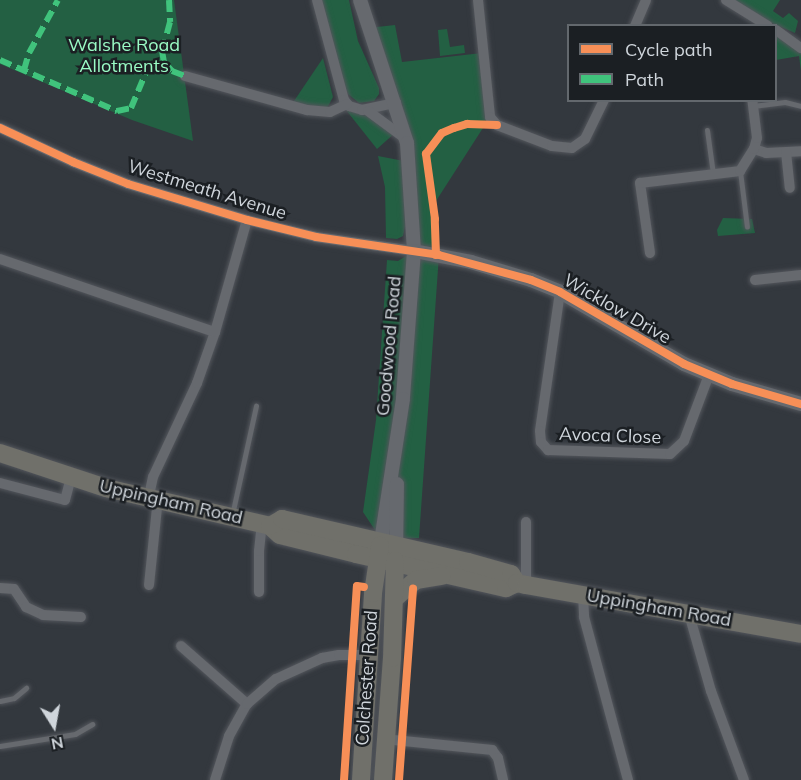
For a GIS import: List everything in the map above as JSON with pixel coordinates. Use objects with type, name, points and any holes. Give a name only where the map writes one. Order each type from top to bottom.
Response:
[{"type":"highway","name":"Uppingham Road","points":[[0,453],[71,477],[153,500],[266,525],[282,519],[388,551],[456,576],[506,588],[522,584],[801,634]]},
{"type":"highway","name":"Uppingham Road","points":[[388,551],[511,574],[522,584]]},
{"type":"highway","name":"Colchester Road","points":[[383,780],[394,599],[388,551]]},
{"type":"highway","name":"Colchester Road","points":[[361,780],[373,593],[388,551]]},
{"type":"highway","points":[[394,599],[416,580],[456,576]]},
{"type":"street","points":[[317,0],[338,85],[347,104],[355,109],[369,111],[396,103]]},
{"type":"street","name":"Goodwood Road","points":[[360,0],[396,103],[410,157],[414,251],[410,321],[388,551]]},
{"type":"street","points":[[478,0],[490,117],[497,125],[552,146],[572,148],[585,139],[603,102]]},
{"type":"street","points":[[636,24],[646,0]]},
{"type":"street","points":[[726,0],[765,24]]},
{"type":"street","points":[[777,31],[801,48]]},
{"type":"street","points":[[184,76],[307,110],[330,112],[347,104]]},
{"type":"street","points":[[650,253],[640,183],[740,171],[754,148],[757,138],[752,103]]},
{"type":"street","points":[[369,111],[406,139]]},
{"type":"street","name":"Westmeath Avenue","points":[[0,128],[128,184],[247,220],[316,237],[414,251]]},
{"type":"street","points":[[754,148],[766,153],[801,151]]},
{"type":"street","points":[[786,152],[790,188]]},
{"type":"street","points":[[149,585],[158,508],[150,491],[156,470],[197,383],[215,332],[247,220]]},
{"type":"street","name":"Wicklow Drive","points":[[414,251],[502,270],[560,292],[659,351],[710,375],[754,392],[801,404]]},
{"type":"street","points":[[0,259],[215,332]]},
{"type":"street","points":[[755,280],[801,275]]},
{"type":"street","name":"Avoca Close","points":[[560,292],[540,431],[541,442],[548,450],[670,454],[684,441],[710,375]]},
{"type":"street","points":[[0,483],[64,500],[71,477]]},
{"type":"street","points":[[522,584],[526,522]]},
{"type":"street","points":[[259,592],[259,551],[266,525]]},
{"type":"street","points":[[0,588],[14,589],[26,607],[43,615],[81,617]]},
{"type":"street","points":[[583,595],[584,617],[628,780]]},
{"type":"street","points":[[690,614],[711,692],[744,780]]},
{"type":"street","points":[[181,646],[247,704]]},
{"type":"street","points":[[215,780],[229,736],[247,704],[276,679],[322,658],[339,655],[370,655]]},
{"type":"street","points":[[384,739],[492,750],[498,758],[503,780]]},
{"type":"lane","points":[[752,103],[785,102],[801,106]]},
{"type":"lane","points":[[707,130],[713,174]]},
{"type":"lane","points":[[740,171],[747,227]]},
{"type":"lane","points":[[232,517],[256,406]]},
{"type":"lane","points":[[0,700],[14,698],[26,688]]},
{"type":"lane","points":[[0,746],[75,734],[92,724]]},
{"type":"green space","name":"Walshe Road Allotments","points":[[0,0],[174,0],[193,141],[132,120],[0,64]]},
{"type":"green space","points":[[321,0],[349,0],[358,41],[379,88],[379,94],[374,101],[359,103],[348,94],[342,83]]},
{"type":"green space","points":[[728,0],[780,0],[773,11],[783,18],[789,13],[798,21],[795,33],[777,24],[746,12]]},
{"type":"green space","points":[[395,25],[402,62],[482,53],[490,117],[436,201],[439,255],[419,538],[381,539],[363,512],[376,420],[387,260],[398,261],[414,251],[413,160],[402,104],[368,28]]},
{"type":"green space","points":[[447,29],[450,47],[464,45],[465,53],[440,56],[438,30]]},
{"type":"green space","points":[[777,31],[801,48],[801,71],[799,56],[777,60]]},
{"type":"green space","points":[[323,58],[333,97],[325,112],[292,104]]},
{"type":"green space","points":[[346,110],[376,119],[396,132],[377,149]]},
{"type":"green space","points":[[378,156],[404,161],[405,227],[403,236],[397,239],[386,238],[385,187]]},
{"type":"green space","points":[[723,218],[752,219],[755,233],[718,236],[717,230]]},
{"type":"marked path","points":[[24,70],[29,53],[58,0]]},
{"type":"marked path","points":[[169,0],[170,22],[162,51],[164,62],[172,71],[185,76]]},
{"type":"marked path","points":[[0,60],[117,111],[131,108],[147,70],[153,64],[164,62]]},
{"type":"cycle path","points":[[436,255],[435,219],[426,154],[442,133],[454,128],[467,124],[497,125]]},
{"type":"cycle path","points":[[0,128],[73,162],[128,184],[247,220],[316,237],[439,255],[531,280],[560,292],[684,364],[732,384],[801,404]]},
{"type":"cycle path","points":[[344,780],[357,586],[364,587]]},
{"type":"cycle path","points":[[399,780],[413,589]]}]
